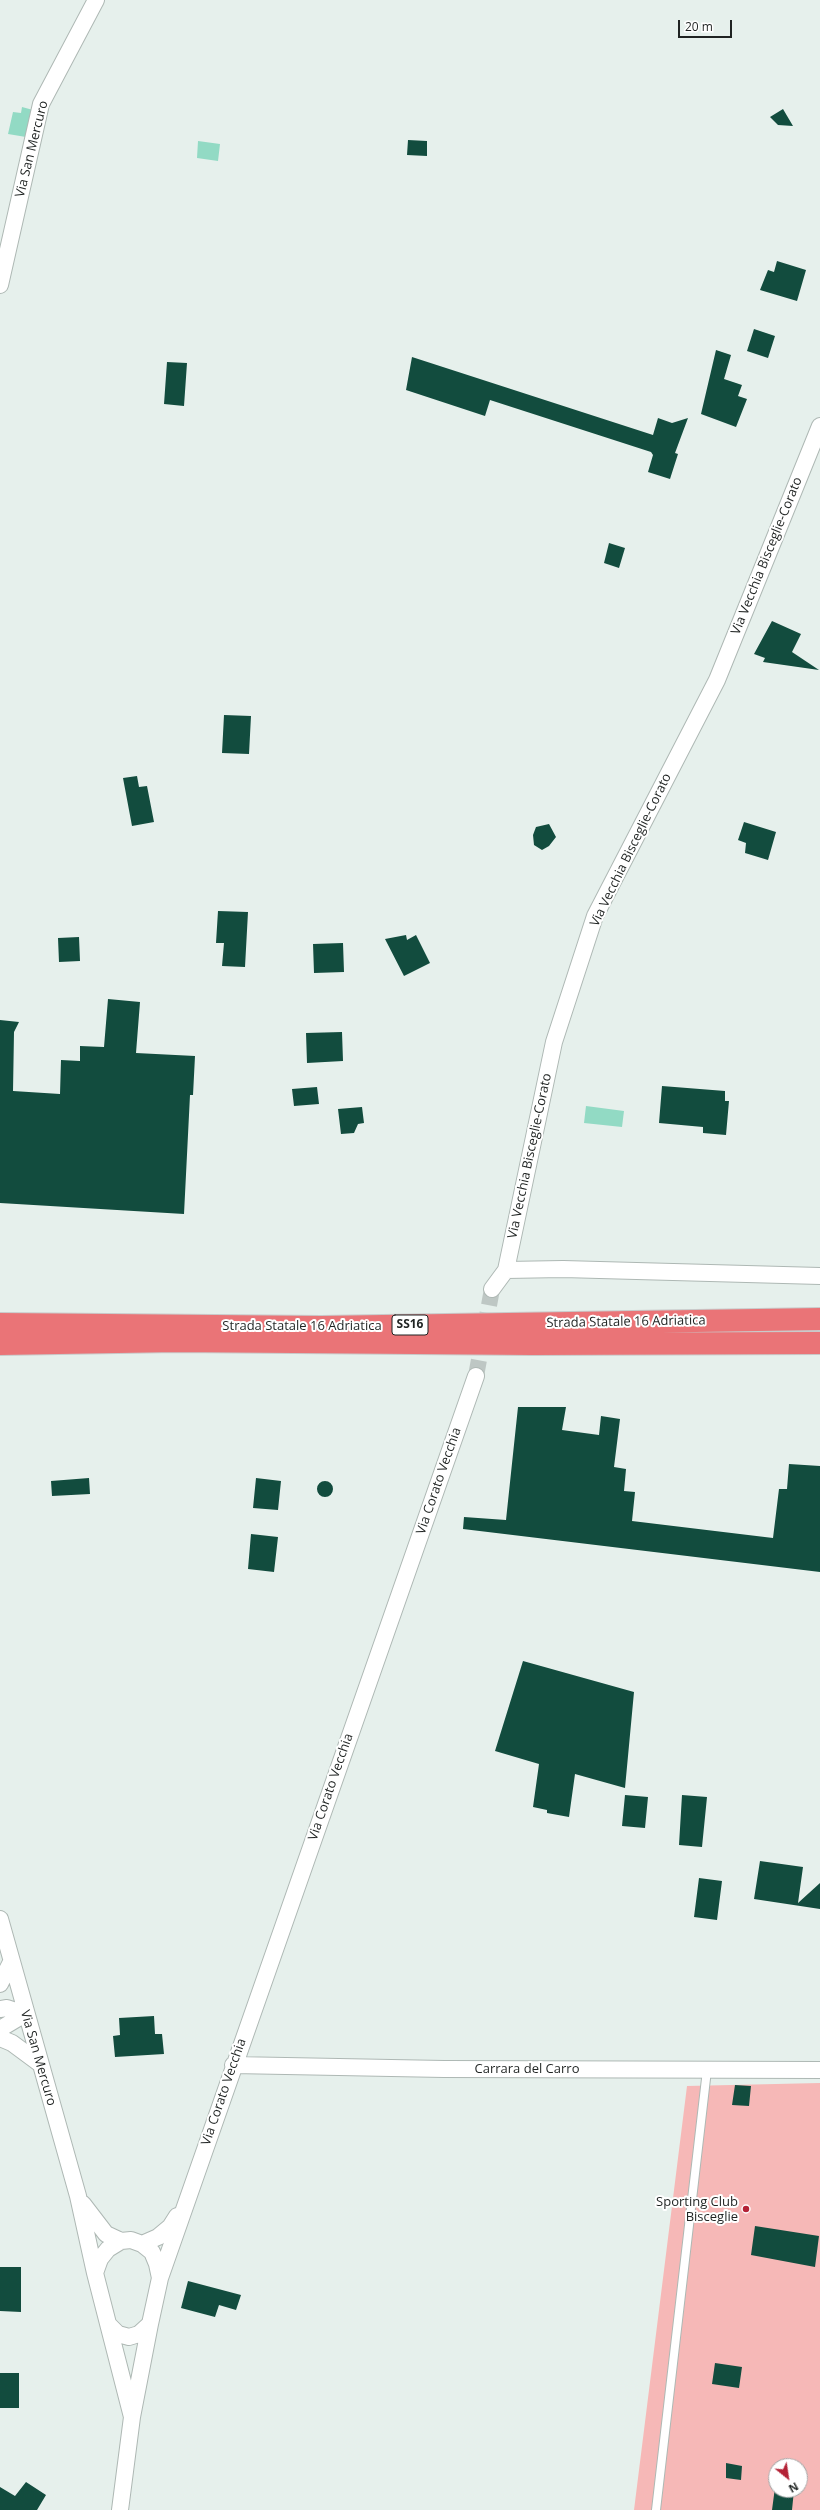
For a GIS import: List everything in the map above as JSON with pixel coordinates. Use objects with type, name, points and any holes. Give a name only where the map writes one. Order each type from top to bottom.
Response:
[{"type":"highway","name":"Strada Statale 16 Adriatica","points":[[0,1324],[321,1327],[820,1319]]},
{"type":"highway","name":"Strada Statale 16 Adriatica","points":[[0,1344],[176,1342],[532,1344],[820,1343]]},
{"type":"street","name":"Via San Mercuro","points":[[0,285],[41,104],[96,0]]},
{"type":"street","name":"Via Vecchia Bisceglie-Corato","points":[[492,1289],[506,1270],[554,1042],[595,916],[716,680],[820,426]]},
{"type":"street","points":[[506,1270],[563,1269],[820,1276]]},
{"type":"street","name":"Via Corato Vecchia","points":[[120,2510],[132,2417],[160,2278],[233,2065],[476,1376]]},
{"type":"street","name":"Via San Mercuro","points":[[0,1919],[25,2014],[78,2196],[95,2273]]},
{"type":"street","points":[[0,1984],[11,1962]]},
{"type":"street","points":[[0,2009],[7,2008],[25,2014]]},
{"type":"street","points":[[0,2029],[25,2014]]},
{"type":"street","points":[[0,2038],[12,2043],[39,2063]]},
{"type":"street","name":"Carrara del Carro","points":[[233,2065],[444,2069],[820,2070]]},
{"type":"street","points":[[78,2196],[106,2234],[121,2241]]},
{"type":"street","name":"Via Corato Vecchia","points":[[160,2278],[157,2264],[152,2252],[142,2244],[158,2237],[170,2227],[188,2197]]},
{"type":"street","points":[[95,2273],[100,2259],[108,2249],[121,2241],[131,2240],[142,2244]]},
{"type":"street","name":"Via Corato Vecchia","points":[[95,2273],[132,2417]]},
{"type":"street","points":[[109,2325],[118,2334],[129,2337],[139,2334],[150,2324]]},
{"type":"lane","points":[[656,2510],[707,2070]]},
{"type":"shaded area","points":[[22,107],[33,110],[26,137],[8,134],[13,112],[21,113]]},
{"type":"shaded area","points":[[198,141],[220,144],[218,161],[197,158]]},
{"type":"shaded area","points":[[586,1106],[624,1111],[622,1127],[584,1123]]},
{"type":"shaded area","name":"Sporting Club Bisceglie","points":[[820,2083],[820,2510],[634,2510],[687,2086]]},
{"type":"building","points":[[783,109],[793,126],[778,125],[770,117]]},
{"type":"building","points":[[408,140],[427,141],[427,156],[407,155]]},
{"type":"building","points":[[777,261],[806,270],[797,301],[760,290],[768,270],[774,272]]},
{"type":"building","points":[[754,329],[775,336],[768,358],[747,351]]},
{"type":"building","points":[[716,350],[731,355],[724,379],[742,385],[738,396],[747,399],[736,427],[701,414]]},
{"type":"building","points":[[412,357],[653,435],[658,418],[672,423],[688,418],[675,453],[678,454],[670,479],[648,472],[653,455],[651,452],[490,400],[485,416],[406,390]]},
{"type":"building","points":[[167,362],[187,363],[184,406],[164,404]]},
{"type":"building","points":[[609,543],[625,548],[619,568],[604,563]]},
{"type":"building","points":[[772,621],[801,634],[792,652],[819,670],[763,662],[765,658],[754,654]]},
{"type":"building","points":[[224,715],[251,716],[249,754],[222,753]]},
{"type":"building","points":[[137,776],[139,787],[147,786],[154,822],[132,826],[123,778]]},
{"type":"building","points":[[744,822],[776,832],[768,860],[745,853],[746,843],[738,840]]},
{"type":"building","points":[[549,824],[556,837],[549,846],[542,850],[534,845],[533,835],[536,827]]},
{"type":"building","points":[[218,911],[248,912],[245,967],[222,966],[224,943],[216,943]]},
{"type":"building","points":[[406,935],[407,940],[416,935],[430,963],[404,976],[385,939]]},
{"type":"building","points":[[79,937],[80,961],[59,962],[58,938]]},
{"type":"building","points":[[343,943],[344,972],[314,973],[313,944]]},
{"type":"building","points":[[108,999],[140,1002],[136,1053],[195,1056],[193,1095],[190,1095],[184,1214],[0,1203],[0,1020],[19,1022],[14,1032],[13,1091],[60,1094],[61,1060],[80,1061],[80,1046],[104,1047]]},
{"type":"building","points":[[342,1032],[343,1061],[307,1063],[306,1033]]},
{"type":"building","points":[[662,1086],[725,1091],[725,1101],[729,1101],[726,1135],[703,1133],[703,1127],[659,1123]]},
{"type":"building","points":[[317,1087],[319,1104],[294,1106],[292,1089]]},
{"type":"building","points":[[362,1107],[364,1123],[358,1124],[354,1133],[341,1134],[338,1109]]},
{"type":"building","points":[[518,1407],[566,1407],[562,1430],[599,1435],[601,1416],[620,1419],[614,1467],[626,1469],[624,1491],[635,1492],[632,1521],[773,1538],[779,1489],[787,1489],[789,1464],[820,1466],[820,1572],[463,1529],[464,1517],[506,1520]]},
{"type":"building","points":[[89,1478],[90,1494],[52,1496],[51,1481]]},
{"type":"building","points":[[256,1478],[281,1481],[278,1510],[253,1508]]},
{"type":"building","points":[[325,1481],[332,1486],[333,1489],[328,1496],[325,1497],[318,1492],[317,1489],[322,1482]]},
{"type":"building","points":[[251,1534],[278,1537],[274,1572],[248,1569]]},
{"type":"building","points":[[523,1661],[634,1692],[625,1788],[575,1774],[569,1817],[547,1813],[547,1810],[533,1807],[539,1764],[495,1751]]},
{"type":"building","points":[[625,1795],[648,1797],[645,1828],[622,1826]]},
{"type":"building","points":[[682,1795],[707,1797],[702,1847],[679,1845]]},
{"type":"building","points":[[760,1861],[803,1867],[798,1903],[820,1883],[820,1909],[754,1899]]},
{"type":"building","points":[[699,1878],[722,1881],[717,1920],[694,1917]]},
{"type":"building","points":[[154,2016],[155,2034],[162,2034],[164,2054],[115,2057],[113,2036],[120,2035],[119,2018]]},
{"type":"building","points":[[735,2085],[751,2086],[749,2106],[732,2105]]},
{"type":"building","points":[[755,2226],[819,2236],[815,2267],[751,2255]]},
{"type":"building","points":[[0,2267],[21,2267],[21,2312],[0,2311]]},
{"type":"building","points":[[188,2281],[241,2295],[236,2310],[219,2305],[215,2317],[181,2308]]},
{"type":"building","points":[[715,2363],[742,2367],[739,2388],[712,2384]]},
{"type":"building","points":[[0,2373],[19,2373],[19,2408],[0,2408]]},
{"type":"building","points":[[726,2463],[742,2466],[741,2480],[726,2478]]},
{"type":"building","points":[[26,2482],[46,2495],[37,2510],[0,2510],[0,2487],[15,2496]]},
{"type":"building","points":[[774,2498],[793,2498],[792,2510],[772,2510]]},
{"type":"tunnel","points":[[476,1376],[492,1289]]},
{"type":"place","name":"Sporting Club Bisceglie","points":[[746,2209]]}]
